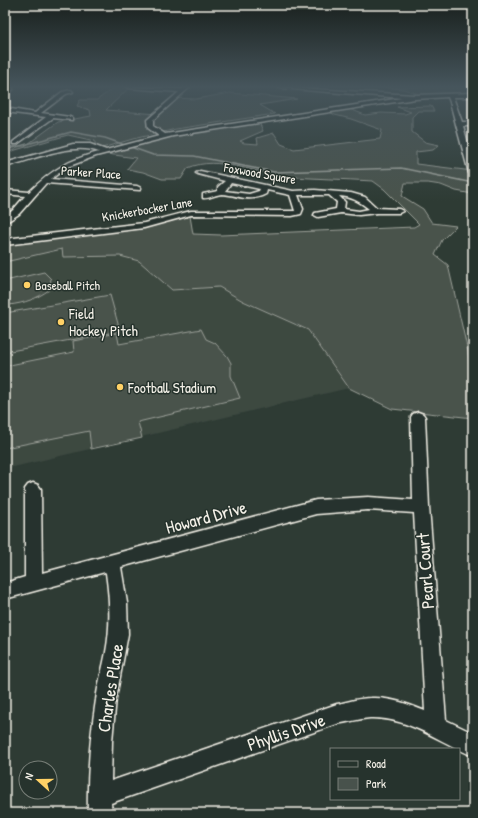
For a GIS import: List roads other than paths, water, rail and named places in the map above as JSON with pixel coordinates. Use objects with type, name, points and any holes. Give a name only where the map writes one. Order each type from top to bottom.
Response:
[{"type":"street","points":[[15,143],[39,125]]},
{"type":"street","points":[[150,125],[150,127],[163,136]]},
{"type":"street","points":[[5,221],[16,212],[44,181],[65,166],[126,145],[163,136],[227,125]]},
{"type":"street","points":[[458,125],[473,173]]},
{"type":"street","points":[[5,164],[73,146],[90,146],[105,152]]},
{"type":"street","name":"Foxwood Square","points":[[200,173],[230,180],[262,191],[293,193],[315,192],[357,196],[374,210]]},
{"type":"street","points":[[222,192],[221,190],[230,180]]},
{"type":"street","name":"Parker Place","points":[[44,181],[127,186],[137,188]]},
{"type":"street","points":[[206,196],[222,192],[246,196],[262,191],[283,197]]},
{"type":"street","points":[[5,192],[31,194]]},
{"type":"street","name":"Knickerbocker Lane","points":[[5,242],[144,225],[191,213],[292,214],[298,212],[299,209],[293,193]]},
{"type":"street","points":[[331,193],[341,202],[339,208],[341,211]]},
{"type":"street","points":[[318,215],[341,211],[368,213],[374,210],[399,212]]},
{"type":"street","name":"Pearl Court","points":[[418,417],[421,507],[436,725]]},
{"type":"street","points":[[33,489],[34,583]]},
{"type":"street","name":"Howard Drive","points":[[5,591],[316,507],[342,503],[365,502],[421,507]]},
{"type":"street","name":"Charles Place","points":[[99,804],[101,746],[106,698],[117,644],[120,614],[118,590],[112,563]]},
{"type":"street","name":"Phyllis Drive","points":[[99,804],[337,714],[376,708],[407,715],[436,725],[473,745]]},
{"type":"waterway","points":[[5,150],[71,132],[105,138],[153,155],[194,156],[274,172],[401,168],[473,183]]},
{"type":"place","name":"Baseball Pitch","points":[[27,285]]},
{"type":"place","name":"Field Hockey Pitch","points":[[61,322]]},
{"type":"place","name":"Football Stadium","points":[[120,387]]}]
